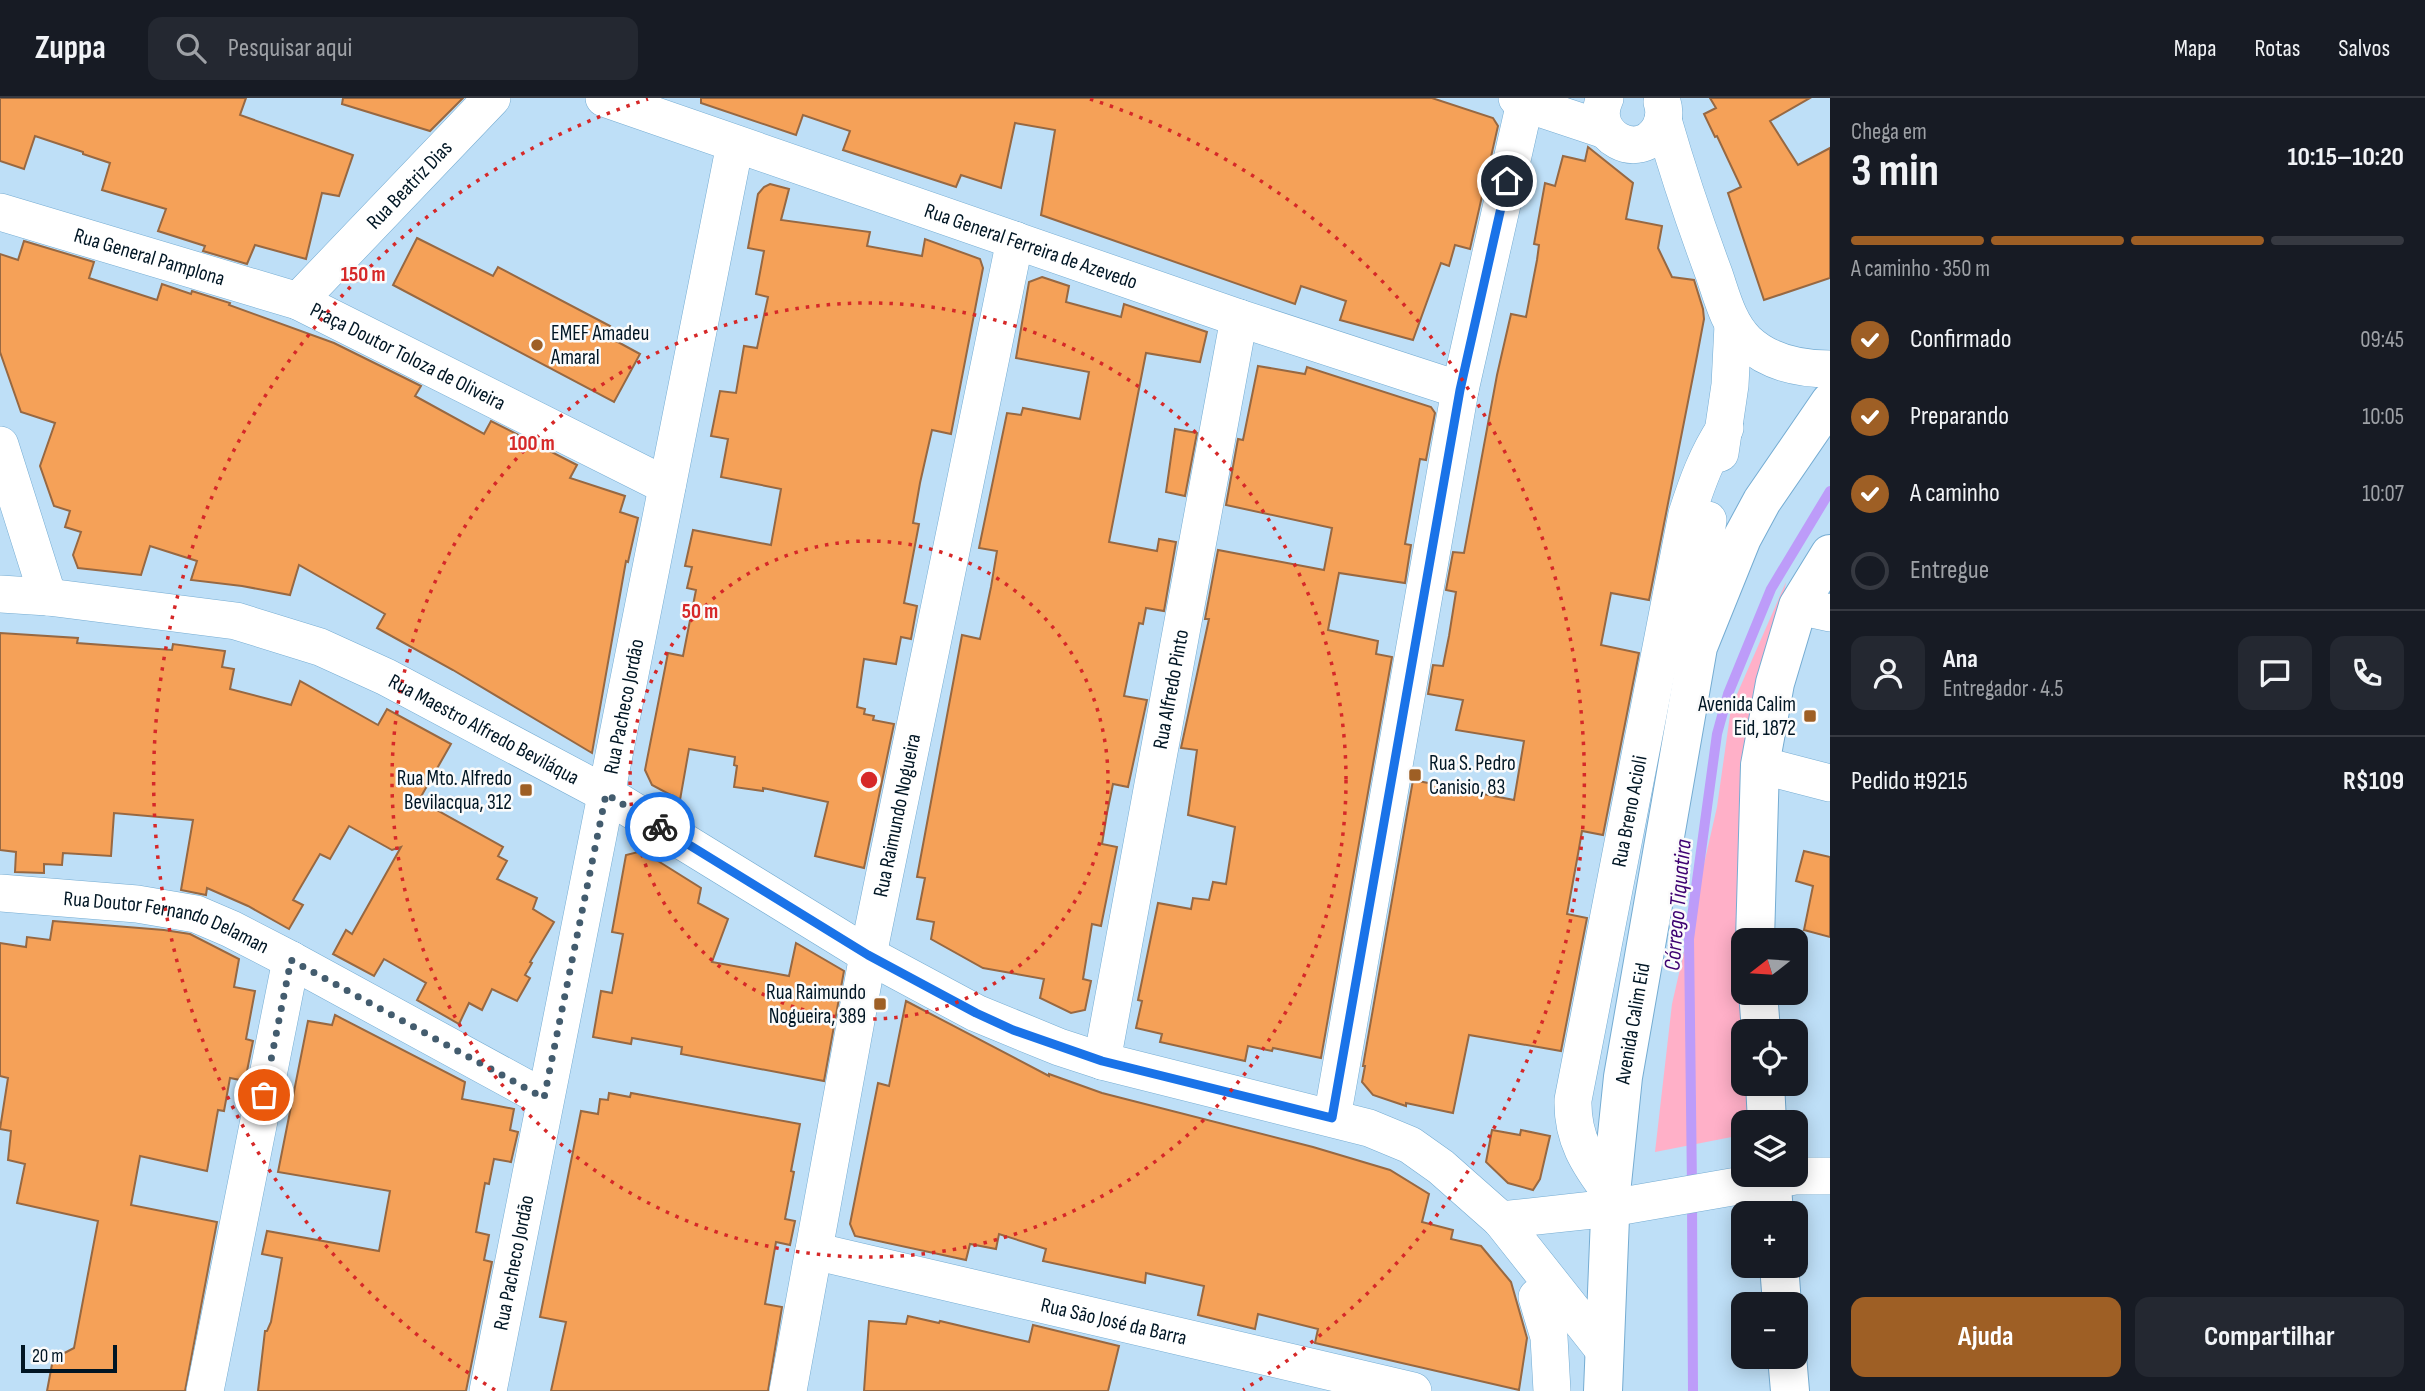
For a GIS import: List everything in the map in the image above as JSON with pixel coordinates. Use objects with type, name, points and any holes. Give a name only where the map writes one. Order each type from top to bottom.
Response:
[{"type":"main road","name":"Avenida Calim Eid","points":[[1603,1391],[1611,1200],[1623,1077],[1698,647],[1742,538],[1755,513],[1794,451],[1830,402]]},
{"type":"main road","points":[[1755,928],[1760,765],[1775,683],[1814,610],[1830,554]]},
{"type":"main road","points":[[1788,1369],[1790,1391]]},
{"type":"street","name":"Rua Beatriz Dias","points":[[298,301],[492,98]]},
{"type":"street","name":"Rua General Ferreira de Azevedo","points":[[604,98],[1239,318],[1460,390]]},
{"type":"street","name":"Rua Breno Acioli","points":[[1522,100],[1611,124],[1695,222]]},
{"type":"street","points":[[1332,1118],[1460,390],[1522,100]]},
{"type":"street","name":"Rua Breno Acioli","points":[[1664,106],[1695,222],[1732,325],[1746,341],[1766,355],[1808,369],[1830,369]]},
{"type":"street","points":[[1611,124],[1637,145],[1649,141],[1658,132],[1664,106]]},
{"type":"street","name":"Rua Pacheco Jordão","points":[[488,1391],[735,144]]},
{"type":"street","name":"Rua General Pamplona","points":[[0,212],[298,301]]},
{"type":"street","name":"Rua Raimundo Nogueira","points":[[788,1391],[868,955],[1015,240]]},
{"type":"street","name":"Praça Doutor Toloza de Oliveira","points":[[298,301],[667,486]]},
{"type":"street","name":"Rua Alfredo Pinto","points":[[1102,1061],[1239,318]]},
{"type":"street","name":"Rua Breno Acioli","points":[[1698,647],[1702,557],[1725,428],[1732,325]]},
{"type":"street","name":"Rua Breno Acioli","points":[[1611,1200],[1580,1142],[1573,1118],[1573,1100],[1686,514],[1712,447],[1725,428]]},
{"type":"street","points":[[0,444],[48,597]]},
{"type":"street","name":"Rua Maestro Alfredo Beviláqua","points":[[0,594],[48,597],[236,621],[320,647],[386,677],[606,794],[868,955],[1013,1030],[1102,1061],[1369,1128],[1410,1145],[1441,1167],[1501,1220],[1604,1350]]},
{"type":"street","points":[[1760,765],[1830,783]]},
{"type":"street","name":"Rua Doutor Fernando Delaman","points":[[0,893],[137,904],[197,914],[291,960],[544,1098]]},
{"type":"street","points":[[205,1391],[291,960]]},
{"type":"street","points":[[1501,1220],[1611,1200],[1764,1188],[1795,1176],[1830,1177]]},
{"type":"street","name":"Rua São José da Barra","points":[[814,1251],[1413,1391]]},
{"type":"street","points":[[1537,1297],[1549,1337],[1552,1391]]},
{"type":"shaded area","points":[[1786,582],[1746,808],[1743,928],[1731,928],[1731,1005],[1743,1005],[1743,1019],[1731,1019],[1731,1096],[1751,1096],[1748,1110],[1731,1110],[1731,1137],[1655,1152],[1672,1004],[1717,807],[1731,708]]},
{"type":"building","points":[[0,98],[246,98],[240,115],[353,155],[339,196],[322,193],[306,259],[255,245],[247,264],[203,251],[205,246],[158,231],[166,209],[102,190],[110,163],[35,136],[24,169],[0,161]]},
{"type":"building","points":[[343,98],[463,98],[430,131],[342,104]]},
{"type":"building","points":[[701,98],[1432,98],[1493,118],[1498,126],[1470,249],[1455,245],[1449,266],[1441,263],[1413,340],[1340,320],[1346,301],[1301,286],[1295,304],[1041,215],[1055,130],[1015,123],[1001,188],[961,175],[956,187],[843,150],[850,131],[803,115],[796,135],[701,103]]},
{"type":"building","points":[[1710,98],[1810,98],[1770,121],[1798,165],[1830,148],[1830,278],[1764,300],[1728,193],[1741,187],[1704,114],[1716,108]]},
{"type":"building","points":[[1588,147],[1633,183],[1626,219],[1662,226],[1658,248],[1672,277],[1694,280],[1704,319],[1697,356],[1649,600],[1611,593],[1601,645],[1639,653],[1603,835],[1582,831],[1567,914],[1587,918],[1561,1051],[1469,1035],[1453,1113],[1406,1103],[1406,1106],[1373,1095],[1362,1082],[1413,780],[1514,800],[1524,741],[1456,730],[1463,700],[1428,694],[1433,665],[1443,666],[1449,636],[1456,592],[1446,590],[1453,552],[1464,553],[1511,314],[1526,317],[1537,260],[1539,245],[1534,244],[1545,183],[1555,186],[1563,156],[1585,161]]},
{"type":"building","points":[[770,184],[789,189],[781,220],[870,232],[867,246],[922,256],[925,239],[980,259],[983,268],[951,434],[932,430],[920,483],[913,523],[919,524],[904,603],[917,606],[911,639],[901,637],[896,664],[864,659],[857,707],[865,709],[864,714],[874,716],[873,720],[894,724],[864,868],[815,856],[828,802],[763,788],[763,791],[734,787],[737,766],[734,765],[735,757],[689,749],[680,800],[652,785],[645,770],[668,653],[683,656],[696,590],[687,588],[692,567],[685,566],[693,530],[771,545],[781,489],[721,477],[728,439],[711,436],[720,391],[736,393],[744,346],[757,348],[768,297],[756,294],[764,251],[748,248],[758,194]]},
{"type":"building","points":[[417,238],[493,276],[498,267],[610,326],[605,335],[640,354],[614,402],[393,285]]},
{"type":"building","points":[[24,241],[94,262],[89,278],[157,300],[162,284],[191,294],[192,291],[334,343],[421,386],[415,396],[484,434],[491,421],[577,465],[570,478],[625,496],[620,512],[638,518],[628,562],[626,561],[592,753],[377,628],[385,614],[299,565],[290,595],[191,580],[197,561],[150,546],[141,575],[78,568],[73,555],[81,532],[65,527],[70,511],[54,506],[40,466],[55,423],[21,412],[0,352],[0,254],[18,260]]},
{"type":"building","points":[[1042,277],[1069,286],[1066,302],[1121,317],[1124,304],[1207,332],[1200,362],[1146,353],[1109,542],[1157,551],[1159,539],[1176,542],[1164,611],[1146,608],[1143,624],[1139,623],[1124,696],[1147,700],[1128,787],[1113,784],[1102,844],[1117,847],[1101,926],[1092,924],[1083,979],[1091,981],[1085,1010],[1071,1013],[1040,998],[1044,979],[983,968],[931,939],[934,922],[917,919],[925,878],[917,877],[962,635],[980,639],[991,587],[997,551],[979,548],[1007,413],[1021,415],[1023,408],[1080,419],[1089,372],[1016,358],[1029,282]]},
{"type":"building","points":[[1258,366],[1305,374],[1307,367],[1431,407],[1435,413],[1426,460],[1420,459],[1405,544],[1411,545],[1405,583],[1339,573],[1328,630],[1378,641],[1376,654],[1392,657],[1321,1058],[1248,1046],[1245,1061],[1160,1042],[1162,1034],[1136,1028],[1142,1001],[1138,1000],[1158,903],[1191,909],[1193,898],[1209,900],[1213,882],[1226,884],[1235,827],[1188,815],[1197,750],[1181,748],[1209,619],[1205,619],[1218,550],[1324,570],[1332,528],[1226,505],[1238,439],[1243,440]]},
{"type":"building","points":[[1175,429],[1197,433],[1185,496],[1166,492]]},
{"type":"building","points":[[0,633],[78,638],[77,643],[172,650],[173,644],[225,651],[222,667],[234,669],[230,689],[291,705],[300,681],[378,725],[387,709],[451,744],[419,800],[503,847],[498,856],[507,861],[497,879],[537,898],[533,909],[554,922],[530,962],[532,963],[525,975],[530,978],[517,1001],[492,989],[482,1010],[469,1003],[459,1024],[417,1000],[426,983],[384,959],[374,976],[333,954],[346,930],[352,934],[401,847],[392,850],[349,826],[330,859],[320,854],[293,900],[303,905],[289,929],[248,906],[207,888],[206,895],[181,890],[193,820],[114,813],[111,856],[63,853],[62,865],[44,864],[44,873],[15,872],[16,852],[0,850]]},
{"type":"building","points":[[642,851],[701,888],[698,903],[728,919],[712,962],[789,976],[796,943],[844,971],[824,1081],[681,1054],[682,1047],[632,1038],[631,1044],[593,1037],[601,991],[612,993],[623,934],[612,932],[626,855]]},
{"type":"building","points":[[1804,851],[1830,857],[1830,937],[1804,928],[1813,886],[1796,881]]},
{"type":"building","points":[[53,921],[190,934],[239,959],[234,987],[255,991],[246,1039],[253,1041],[245,1081],[230,1078],[224,1111],[218,1110],[207,1171],[140,1156],[131,1205],[217,1222],[185,1391],[47,1391],[53,1359],[74,1348],[98,1221],[17,1203],[25,1164],[8,1160],[11,1131],[0,1129],[8,1078],[0,1076],[0,943],[26,947],[27,937],[50,940]]},
{"type":"building","points":[[906,1001],[1049,1076],[1102,1093],[1313,1147],[1390,1170],[1429,1194],[1422,1222],[1453,1230],[1451,1239],[1481,1246],[1511,1282],[1527,1338],[1519,1390],[1315,1343],[1318,1329],[1258,1314],[1255,1329],[1198,1315],[1204,1286],[1146,1273],[1145,1283],[1043,1261],[1046,1249],[999,1234],[996,1249],[970,1244],[966,1260],[855,1236],[850,1224],[878,1083],[889,1086]]},
{"type":"building","points":[[335,1015],[465,1082],[462,1099],[514,1109],[510,1130],[518,1132],[511,1162],[494,1159],[489,1184],[485,1183],[476,1232],[489,1235],[484,1260],[492,1262],[466,1391],[258,1391],[265,1331],[271,1322],[282,1258],[262,1254],[267,1231],[379,1251],[390,1191],[278,1172],[308,1021],[332,1025]]},
{"type":"building","points":[[609,1093],[630,1097],[631,1093],[800,1124],[785,1219],[795,1221],[790,1245],[776,1242],[765,1304],[782,1307],[768,1391],[551,1391],[566,1322],[540,1317],[581,1111],[598,1114],[600,1099],[608,1100]]},
{"type":"building","points":[[1492,1130],[1520,1135],[1521,1130],[1550,1136],[1540,1179],[1533,1190],[1508,1183],[1486,1162]]},
{"type":"building","points":[[908,1316],[1029,1342],[1033,1325],[1119,1346],[1108,1391],[864,1391],[869,1321],[906,1324]]},
{"type":"waterway","name":"Córrego Tiquatira","points":[[1692,1187],[1689,939],[1717,734],[1728,694],[1771,589],[1830,491]]},
{"type":"waterway","name":"Córrego Tiquatira","points":[[1692,1202],[1693,1391]]},
{"type":"way so far","points":[[264,1095],[291,960],[544,1098],[606,794],[660,827]]},
{"type":"place","name":"EMEF Amadeu Amaral","points":[[537,345]]},
{"type":"place","name":"Avenida Calim Eid, 1872","points":[[1810,716]]},
{"type":"place","name":"Rua S. Pedro Canisio, 83","points":[[1415,775]]},
{"type":"place","name":"Rua Mto. Alfredo Bevilacqua, 312","points":[[526,790]]},
{"type":"place","name":"Rua Raimundo Nogueira, 389","points":[[880,1004]]},
{"type":"route","points":[[660,827],[868,955],[1013,1030],[1102,1061],[1332,1118],[1460,390],[1507,181]]}]
